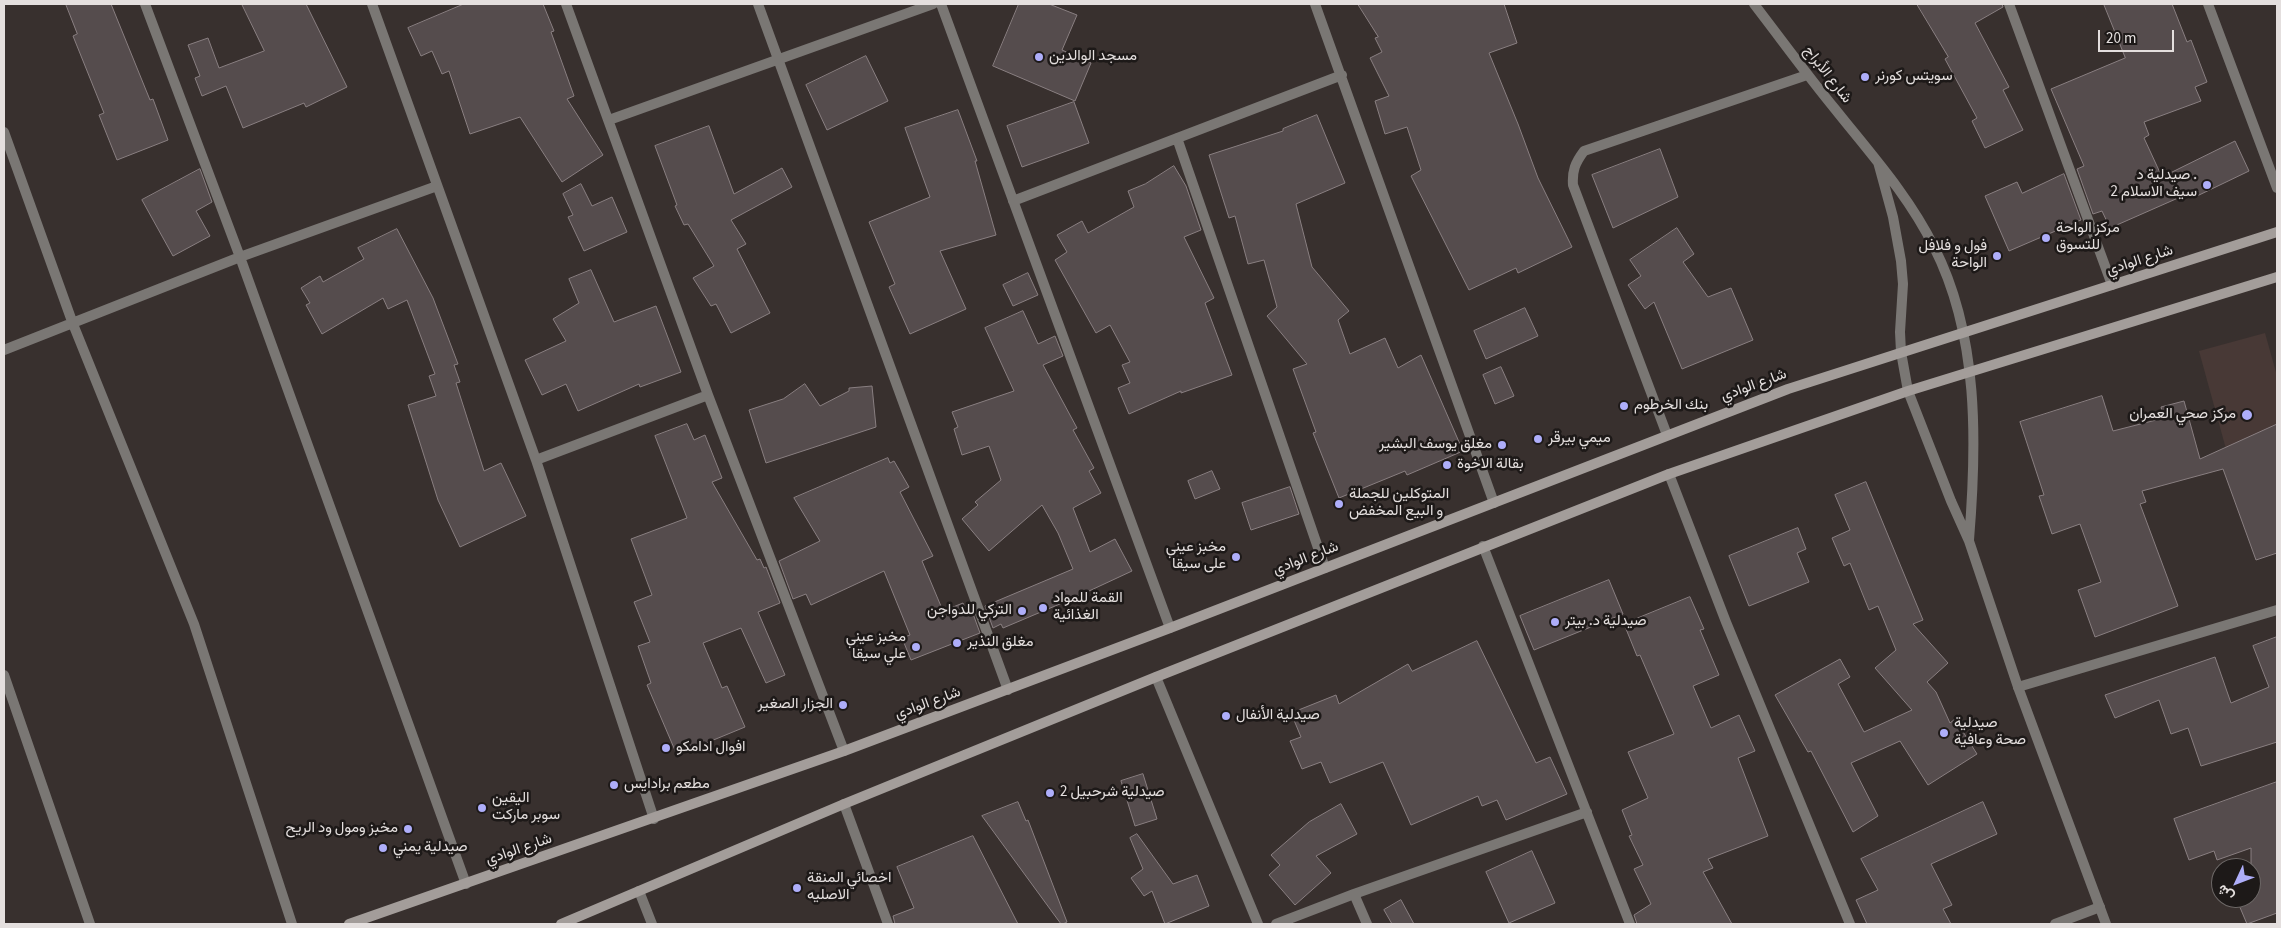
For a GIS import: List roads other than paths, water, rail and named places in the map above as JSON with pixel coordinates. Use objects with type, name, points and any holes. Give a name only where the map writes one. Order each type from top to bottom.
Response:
[{"type":"main road","name":"شارع الوادي","points":[[349,924],[654,819],[844,751],[1170,628],[1788,389],[2277,232]]},
{"type":"main road","points":[[560,924],[844,804],[1156,677],[1669,474],[1908,391],[2277,277]]},
{"type":"street","points":[[145,4],[240,257],[466,884]]},
{"type":"street","points":[[372,4],[536,460],[654,819]]},
{"type":"street","points":[[566,4],[708,395],[844,751]]},
{"type":"street","points":[[758,4],[1008,690]]},
{"type":"street","points":[[609,120],[933,4]]},
{"type":"street","points":[[941,4],[1170,628]]},
{"type":"street","points":[[1316,4],[1494,503]]},
{"type":"street","name":"شارع الأبراج","points":[[1754,4],[1807,75],[1878,162],[1913,210],[1935,248],[1950,284],[1970,372],[1974,470],[1969,541]]},
{"type":"street","points":[[2009,4],[2112,285]]},
{"type":"street","points":[[2208,4],[2277,188]]},
{"type":"street","points":[[1013,201],[1342,75]]},
{"type":"street","points":[[1667,435],[1573,185],[1572,173],[1576,162],[1584,151],[1807,75]]},
{"type":"street","points":[[4,132],[73,324],[194,624],[292,924]]},
{"type":"street","points":[[1177,138],[1325,568]]},
{"type":"street","points":[[1878,162],[1893,217],[1901,261],[1903,284],[1900,332],[1901,352],[1908,391],[1969,541],[2018,687],[2106,924]]},
{"type":"street","points":[[4,350],[240,257],[437,186]]},
{"type":"street","points":[[536,460],[708,395]]},
{"type":"street","points":[[1669,474],[1726,622],[1850,924]]},
{"type":"street","points":[[1483,546],[1630,924]]},
{"type":"street","points":[[2018,687],[2277,610]]},
{"type":"street","points":[[4,676],[90,924]]},
{"type":"street","points":[[1156,677],[1258,924]]},
{"type":"street","points":[[844,804],[888,924]]},
{"type":"street","points":[[1276,924],[1354,894],[1587,812]]},
{"type":"street","points":[[638,891],[652,924]]},
{"type":"street","points":[[1354,894],[1367,924]]},
{"type":"street","points":[[2055,924],[2100,907]]},
{"type":"place","name":"مسجد الوالدين","points":[[1039,57]]},
{"type":"place","name":"سويتس كورنر","points":[[1865,77]]},
{"type":"place","name":"صيدلية د . سيف الاسلام 2","points":[[2207,185]]},
{"type":"place","name":"مركز الواحة للتسوق","points":[[2046,238]]},
{"type":"place","name":"فول و فلافل الواحة","points":[[1997,256]]},
{"type":"place","name":"بنك الخرطوم","points":[[1624,406]]},
{"type":"place","name":"مركز صحي العمران","points":[[2247,415]]},
{"type":"place","name":"ميمي بيرقر","points":[[1538,439]]},
{"type":"place","name":"مغلق يوسف البشير","points":[[1502,445]]},
{"type":"place","name":"بقالة الاخوة","points":[[1447,465]]},
{"type":"place","name":"المتوكلين للجملة و البيع المخفض","points":[[1339,504]]},
{"type":"place","name":"مخبز عيني على سيقا","points":[[1236,557]]},
{"type":"place","name":"القمة للمواد الغذائية","points":[[1043,608]]},
{"type":"place","name":"التركي للدواجن","points":[[1022,611]]},
{"type":"place","name":"صيدلية د. بيتر","points":[[1555,622]]},
{"type":"place","name":"مغلق النذير","points":[[957,643]]},
{"type":"place","name":"مخبز عيني علي سيقا","points":[[916,647]]},
{"type":"place","name":"الجزار الصغير","points":[[843,705]]},
{"type":"place","name":"صيدلية الأنفال","points":[[1226,716]]},
{"type":"place","name":"صيدلية صحة وعافية","points":[[1944,733]]},
{"type":"place","name":"افوال ادامكو","points":[[666,748]]},
{"type":"place","name":"مطعم برادايس","points":[[614,785]]},
{"type":"place","name":"صيدلية شرحبيل 2","points":[[1050,793]]},
{"type":"place","name":"اليقين سوبر ماركت","points":[[482,808]]},
{"type":"place","name":"مخبز ومول ود الريح","points":[[408,829]]},
{"type":"place","name":"صيدلية يمني","points":[[383,848]]},
{"type":"place","name":"اخصائي المنقة الاصليه","points":[[797,888]]}]
